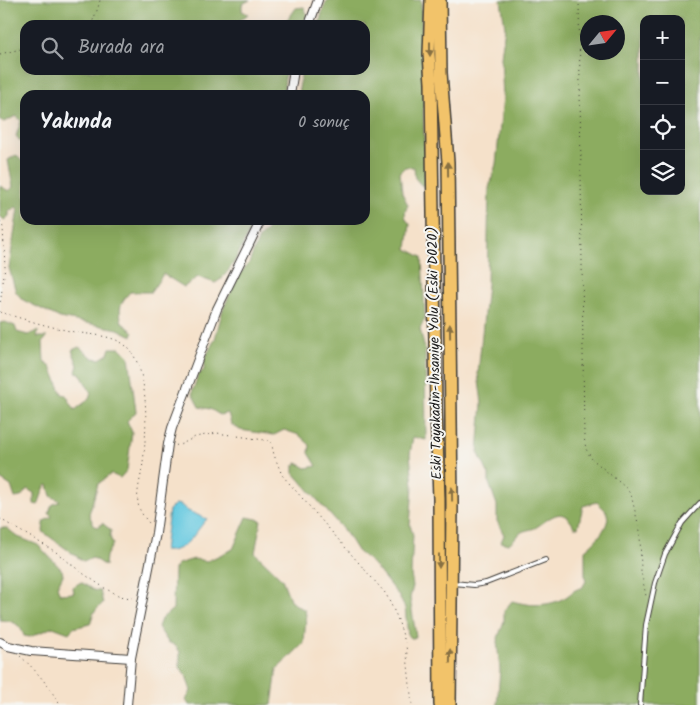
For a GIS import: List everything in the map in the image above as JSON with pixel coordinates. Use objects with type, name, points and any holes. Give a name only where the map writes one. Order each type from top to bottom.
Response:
[{"type":"main road","name":"Eski Tayakadın-İhsaniye Yolu (Eski D020)","points":[[431,0],[429,54],[439,499],[440,705]]},
{"type":"main road","name":"Eski Tayakadın-İhsaniye Yolu (Eski D020)","points":[[440,0],[441,73],[448,162],[452,504],[450,705]]},
{"type":"street","points":[[311,20],[318,0]]},
{"type":"street","points":[[291,90],[293,75]]},
{"type":"street","points":[[126,705],[132,658],[156,533],[168,444],[217,309],[259,225]]},
{"type":"street","points":[[0,642],[8,646],[31,651],[132,658]]},
{"type":"lane","points":[[640,705],[643,652],[655,583],[665,554],[682,523],[700,502]]},
{"type":"lane","points":[[451,583],[474,585],[486,583],[544,560]]},
{"type":"path","points":[[93,20],[100,0]]},
{"type":"path","points":[[579,0],[584,437],[586,450],[591,458],[626,488],[631,495],[640,531],[641,571],[649,612]]},
{"type":"path","points":[[0,54],[20,49]]},
{"type":"path","points":[[0,222],[3,227],[4,267],[0,305]]},
{"type":"path","points":[[0,312],[71,331],[112,338],[122,343],[134,356],[142,373],[145,400],[144,462],[137,498],[140,511],[156,533]]},
{"type":"path","points":[[168,444],[178,446],[194,437],[216,433],[271,441],[282,475],[386,594],[397,617],[406,645],[412,705]]},
{"type":"path","points":[[0,519],[56,552],[106,589],[120,596],[143,600]]},
{"type":"path","points":[[8,646],[35,669],[49,686],[60,705]]},
{"type":"green space","points":[[0,0],[250,0],[242,4],[242,11],[248,14],[240,20],[20,20],[20,75],[285,75],[284,90],[20,90],[20,120],[16,116],[4,122],[0,120]]},
{"type":"green space","points":[[327,0],[421,0],[425,185],[422,186],[415,178],[414,167],[405,167],[400,172],[402,193],[408,205],[405,213],[410,224],[407,249],[422,257],[425,318],[420,329],[425,350],[426,440],[413,437],[410,454],[413,486],[410,525],[413,535],[411,574],[413,586],[410,598],[416,636],[414,639],[408,636],[405,608],[398,595],[372,563],[357,551],[346,533],[294,473],[294,465],[298,463],[306,468],[317,466],[309,453],[310,445],[299,435],[284,430],[274,435],[240,430],[231,424],[228,413],[220,415],[210,409],[199,407],[192,393],[198,375],[204,370],[204,360],[215,339],[223,309],[239,275],[249,263],[259,238],[268,229],[268,225],[370,225],[370,90],[299,90],[301,75],[370,75],[370,20],[320,20]]},
{"type":"green space","points":[[501,0],[700,0],[700,705],[497,705],[500,670],[497,641],[504,621],[504,611],[512,601],[533,605],[553,603],[582,588],[586,581],[585,550],[601,534],[608,519],[607,514],[597,502],[583,506],[578,527],[574,527],[565,516],[560,514],[551,517],[535,528],[522,532],[508,544],[501,542],[504,535],[497,521],[497,505],[489,483],[489,475],[478,452],[482,403],[478,374],[487,284],[489,188],[496,164],[503,97],[501,57],[505,27]]},
{"type":"green space","points":[[304,7],[307,14],[305,20],[286,20],[289,18],[296,8]]},
{"type":"green space","points":[[20,124],[20,141],[16,136]]},
{"type":"green space","points":[[16,155],[20,159],[20,225],[252,225],[233,264],[221,279],[215,283],[198,277],[184,287],[163,274],[151,292],[130,292],[122,303],[120,313],[122,323],[134,332],[132,336],[118,329],[60,318],[23,300],[16,292],[9,268],[18,209],[16,207],[9,211],[9,216],[4,220],[0,216],[0,186],[9,191],[13,187],[8,160]]},
{"type":"green space","points":[[5,322],[15,326],[17,332],[28,335],[38,331],[37,337],[47,337],[43,342],[44,362],[51,367],[62,394],[66,395],[75,410],[89,399],[91,393],[80,373],[76,372],[78,365],[72,350],[79,347],[93,358],[100,359],[108,354],[110,348],[121,348],[129,356],[136,412],[127,421],[132,432],[127,470],[120,478],[111,474],[98,484],[89,514],[94,526],[99,527],[102,523],[111,530],[110,537],[113,544],[106,556],[105,566],[93,558],[83,561],[43,532],[44,521],[52,517],[49,513],[52,505],[60,501],[51,496],[48,485],[45,486],[38,505],[34,504],[34,493],[27,489],[21,497],[15,498],[11,486],[0,479],[0,323]]},
{"type":"green space","points":[[247,517],[261,520],[255,553],[282,579],[291,602],[305,610],[304,643],[277,669],[272,705],[189,705],[186,700],[191,691],[186,675],[180,668],[180,652],[176,646],[168,642],[158,627],[161,619],[173,609],[174,569],[178,564],[194,559],[207,561],[233,549]]},
{"type":"green space","points":[[0,528],[7,528],[18,537],[38,545],[62,570],[63,575],[57,587],[60,594],[74,593],[73,587],[81,582],[93,590],[100,591],[103,603],[94,612],[90,624],[73,628],[69,633],[53,627],[30,637],[24,636],[18,625],[0,620]]},
{"type":"water","points":[[175,504],[181,505],[188,511],[207,519],[184,545],[172,551],[164,551],[169,510]]}]
